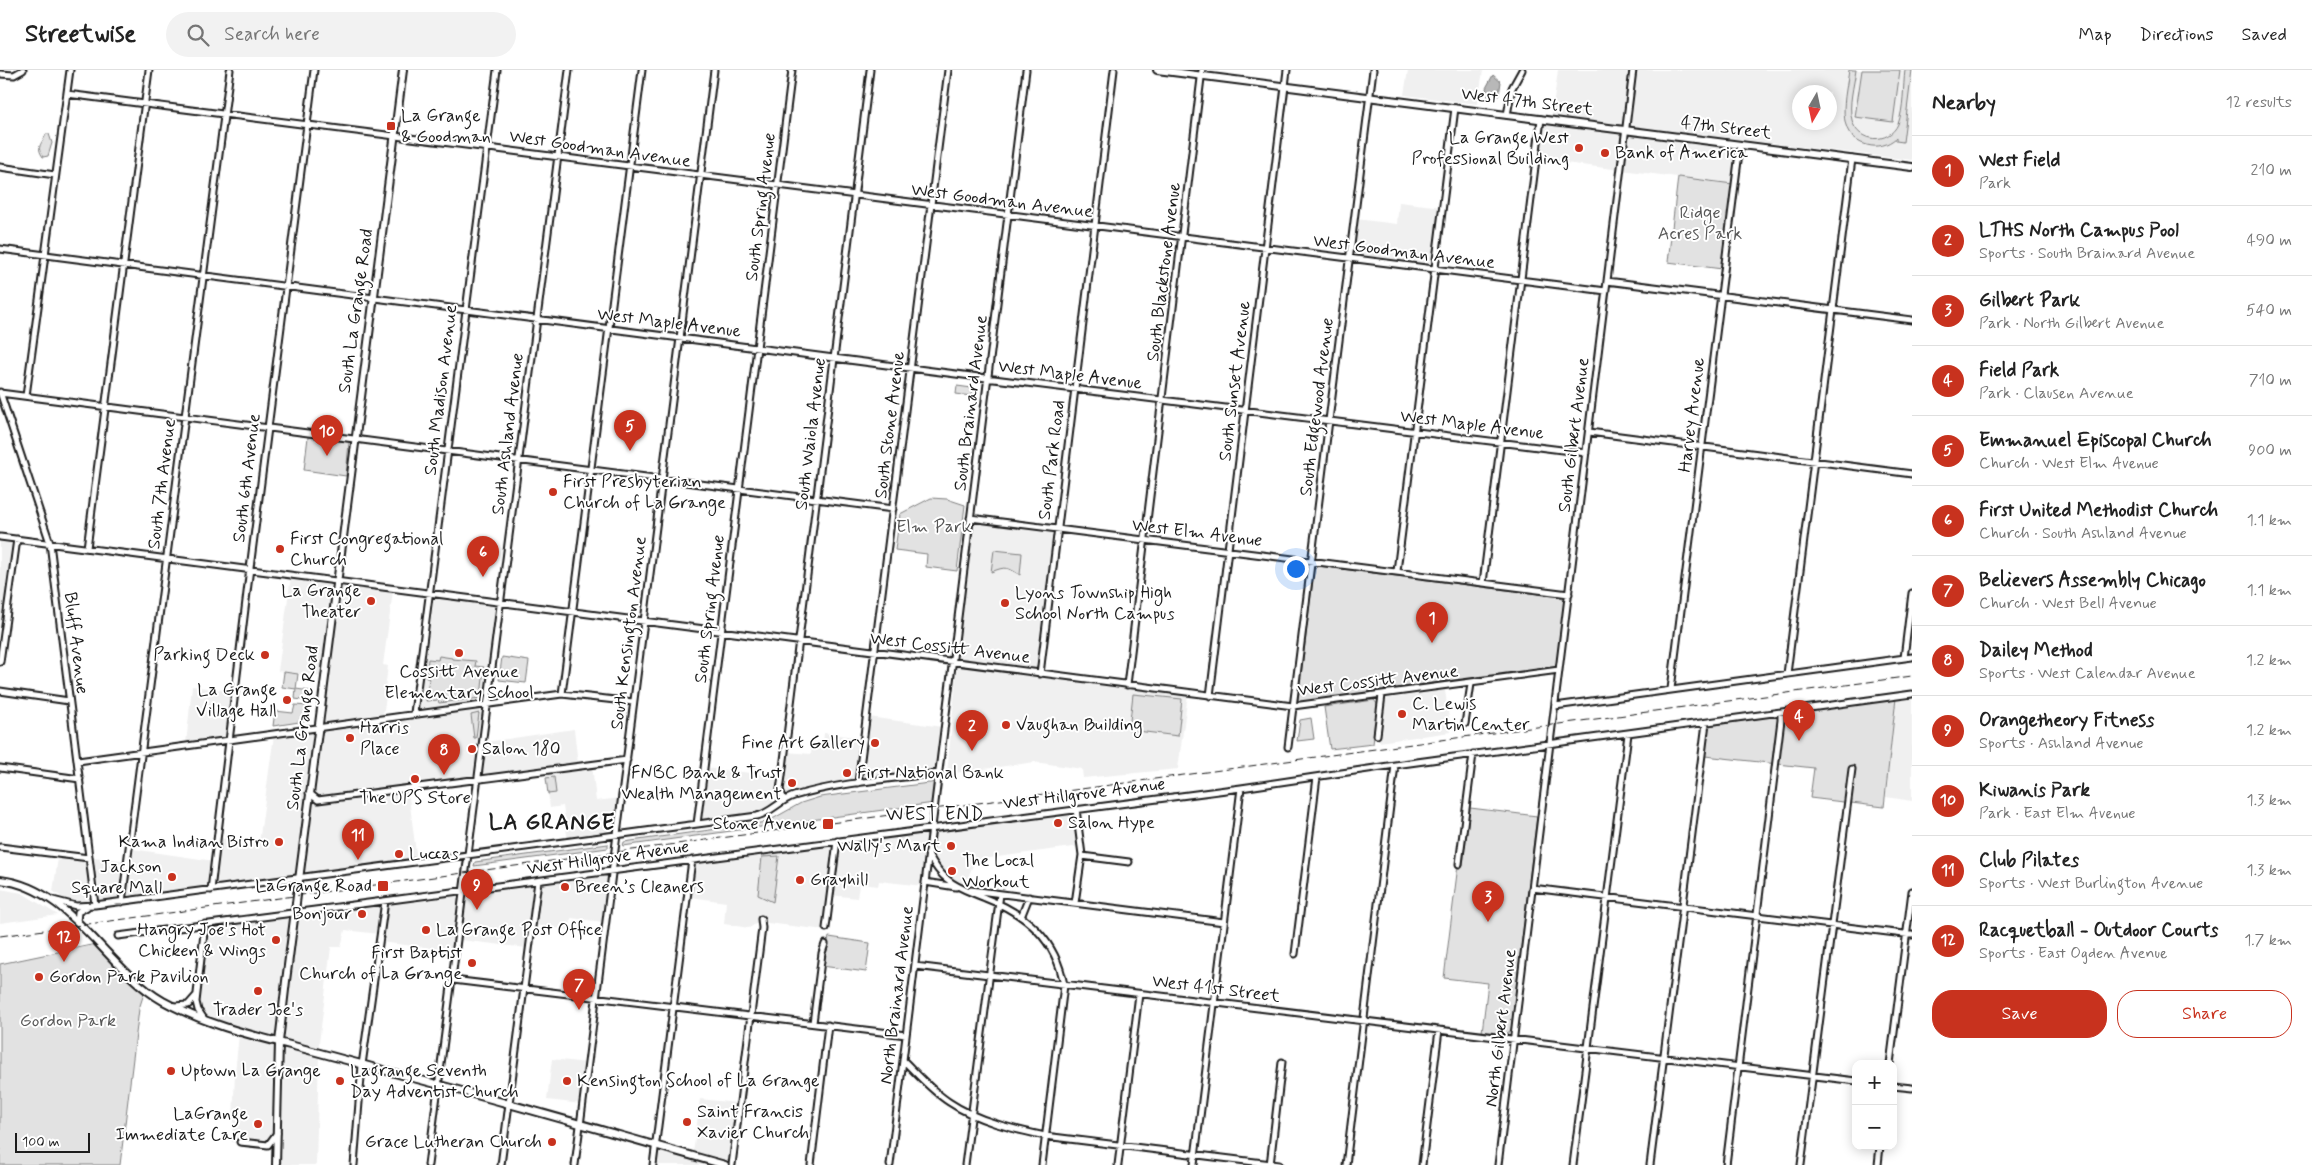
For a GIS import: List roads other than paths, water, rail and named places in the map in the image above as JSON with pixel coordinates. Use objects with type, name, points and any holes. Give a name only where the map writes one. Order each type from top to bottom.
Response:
[{"type":"main road","name":"South La Grange Road","points":[[278,1130],[279,1042],[294,913],[403,70]]},
{"type":"main road","name":"West 47th Street","points":[[1157,70],[1202,73],[1285,86],[1626,130]]},
{"type":"main road","name":"47th Street","points":[[1626,130],[1912,167]]},
{"type":"main road","points":[[0,880],[24,884],[53,900],[138,983],[172,1006],[206,1021],[724,1165]]},
{"type":"main road","points":[[276,1165],[278,1130]]},
{"type":"street","points":[[0,74],[14,75],[23,70]]},
{"type":"street","points":[[26,396],[70,70]]},
{"type":"street","points":[[87,548],[149,70]]},
{"type":"street","name":"South 7th Avenue","points":[[122,902],[230,70]]},
{"type":"street","name":"South 6th Avenue","points":[[211,890],[249,569],[314,70]]},
{"type":"street","name":"South Madison Avenue","points":[[414,713],[496,70]]},
{"type":"street","name":"South Ashland Avenue","points":[[428,1165],[569,70]]},
{"type":"street","points":[[562,694],[642,70]]},
{"type":"street","name":"South Kensington Avenue","points":[[575,1165],[714,70]]},
{"type":"street","name":"South Spring Avenue","points":[[698,824],[720,632],[758,348],[792,70]]},
{"type":"street","name":"South Waiola Avenue","points":[[784,800],[780,790],[870,70]]},
{"type":"street","name":"South Stone Avenue","points":[[858,783],[876,653],[948,70]]},
{"type":"street","name":"South Brainard Avenue","points":[[931,828],[1026,70]]},
{"type":"street","name":"South Park Road","points":[[1040,674],[1114,70]]},
{"type":"street","name":"South Sunset Avenue","points":[[1210,696],[1287,70]]},
{"type":"street","name":"South Edgewood Avenue","points":[[1288,747],[1373,70]]},
{"type":"street","points":[[1507,115],[1512,88],[1522,70]]},
{"type":"street","name":"South Gilbert Avenue","points":[[1550,745],[1633,70]]},
{"type":"street","name":"South Blackstone Avenue","points":[[1127,685],[1202,73]]},
{"type":"street","name":"West Goodman Avenue","points":[[67,94],[1008,216],[1606,291]]},
{"type":"street","points":[[1397,571],[1455,108]]},
{"type":"street","points":[[1483,583],[1542,119]]},
{"type":"street","name":"Harvey Avenue","points":[[1671,689],[1740,145]]},
{"type":"street","points":[[1787,674],[1852,159]]},
{"type":"street","points":[[0,167],[55,175]]},
{"type":"street","name":"West Maple Avenue","points":[[0,249],[988,378],[1586,453]]},
{"type":"street","points":[[1607,281],[1912,320]]},
{"type":"street","points":[[0,392],[592,468],[893,509]]},
{"type":"street","name":"Bluff Avenue","points":[[0,392],[50,543],[95,906]]},
{"type":"street","points":[[1589,432],[1912,474]]},
{"type":"street","name":"West Elm Avenue","points":[[970,518],[1569,594]]},
{"type":"street","name":"West Cossitt Avenue","points":[[0,537],[1293,706],[1472,684],[1560,670]]},
{"type":"street","points":[[0,662],[17,539]]},
{"type":"street","points":[[1904,658],[1912,593]]},
{"type":"street","points":[[1555,706],[1912,657]]},
{"type":"street","points":[[1465,724],[1472,684]]},
{"type":"street","points":[[0,691],[69,701]]},
{"type":"street","points":[[78,761],[562,694],[634,702]]},
{"type":"street","name":"West Hillgrove Avenue","points":[[118,936],[1241,788],[1912,694]]},
{"type":"street","points":[[1377,735],[1382,695]]},
{"type":"street","points":[[1726,1165],[1782,720],[1780,712]]},
{"type":"street","points":[[1650,1165],[1706,723]]},
{"type":"street","points":[[1573,1165],[1628,734]]},
{"type":"street","name":"North Gilbert Avenue","points":[[1498,1165],[1550,745]]},
{"type":"street","points":[[1460,864],[1473,754]]},
{"type":"street","points":[[309,793],[314,799],[318,800],[627,760]]},
{"type":"street","points":[[1346,1165],[1395,765]]},
{"type":"street","points":[[0,768],[80,779]]},
{"type":"street","points":[[1802,1165],[1852,770]]},
{"type":"street","points":[[53,900],[76,906],[95,906],[617,836],[762,815],[784,800],[816,790],[939,773]]},
{"type":"street","points":[[1296,954],[1318,777]]},
{"type":"street","points":[[1194,1165],[1241,788]]},
{"type":"street","points":[[1075,903],[1082,856],[1076,809]]},
{"type":"street","name":"North Brainard Avenue","points":[[890,1165],[931,828]]},
{"type":"street","points":[[826,928],[837,842]]},
{"type":"street","points":[[0,847],[89,858]]},
{"type":"street","points":[[928,854],[946,879],[960,888],[999,904],[1021,917],[1036,929],[1049,944],[1059,963],[1064,985],[1042,1165]]},
{"type":"street","points":[[1082,856],[1129,862]]},
{"type":"street","points":[[654,1165],[692,860]]},
{"type":"street","points":[[501,1165],[538,881]]},
{"type":"street","points":[[925,882],[1029,898],[1224,922]]},
{"type":"street","points":[[1532,888],[1909,935]]},
{"type":"street","points":[[1891,1060],[1909,935],[1912,892]]},
{"type":"street","points":[[965,1165],[1000,894]]},
{"type":"street","points":[[1021,917],[1029,898]]},
{"type":"street","points":[[354,1165],[362,1065],[385,901]]},
{"type":"street","points":[[77,922],[78,912],[95,906]]},
{"type":"street","points":[[732,1165],[762,928],[761,919]]},
{"type":"street","points":[[205,924],[196,995],[197,1009],[206,1021]]},
{"type":"street","points":[[813,1023],[822,953],[826,944]]},
{"type":"street","name":"West 41st Street","points":[[915,966],[1852,1081]]},
{"type":"street","points":[[453,980],[906,1035]]},
{"type":"street","points":[[1118,1165],[1139,994]]},
{"type":"street","points":[[172,1006],[188,1005],[196,995]]},
{"type":"street","points":[[811,1165],[828,1025]]},
{"type":"street","points":[[1422,1165],[1439,1030]]},
{"type":"street","points":[[903,1060],[926,1084],[950,1103],[972,1114],[1010,1128],[1045,1136],[1279,1165]]},
{"type":"street","points":[[1270,1164],[1282,1062]]},
{"type":"street","points":[[1897,1086],[1912,1088]]},
{"type":"street","points":[[240,1142],[268,1145],[278,1130]]},
{"type":"street","points":[[1878,1165],[1880,1150]]},
{"type":"railway","points":[[0,936],[1912,676]]},
{"type":"place","name":"La Grange & Goodman","points":[[391,126]]},
{"type":"place","name":"La Grange West Professional Building","points":[[1579,148]]},
{"type":"place","name":"Bank of America","points":[[1605,153]]},
{"type":"place","name":"Emmanuel Episcopal Church","points":[[630,451]]},
{"type":"place","name":"Kiwanis Park","points":[[327,456]]},
{"type":"place","name":"First Presbyterian Church of La Grange","points":[[553,492]]},
{"type":"place","name":"First Congregational Church","points":[[280,549]]},
{"type":"place","name":"First United Methodist Church","points":[[483,577]]},
{"type":"place","name":"La Grange Theater","points":[[371,601]]},
{"type":"place","name":"Lyons Township High School North Campus","points":[[1005,603]]},
{"type":"place","name":"West Field","points":[[1432,643]]},
{"type":"place","name":"Cossitt Avenue Elementary School","points":[[459,653]]},
{"type":"place","name":"Parking Deck","points":[[265,655]]},
{"type":"place","name":"La Grange Village Hall","points":[[287,700]]},
{"type":"place","name":"C. Lewis Martin Center","points":[[1402,714]]},
{"type":"place","name":"Vaughan Building","points":[[1006,725]]},
{"type":"place","name":"Harris Place","points":[[350,738]]},
{"type":"place","name":"Field Park","points":[[1799,741]]},
{"type":"place","name":"Fine Art Gallery","points":[[875,743]]},
{"type":"place","name":"Salon 180","points":[[472,749]]},
{"type":"place","name":"LTHS North Campus Pool","points":[[972,751]]},
{"type":"place","name":"First National Bank","points":[[847,773]]},
{"type":"place","name":"Dailey Method","points":[[444,775]]},
{"type":"place","name":"The UPS Store","points":[[415,779]]},
{"type":"place","name":"FNBC Bank & Trust Wealth Management","points":[[792,783]]},
{"type":"place","name":"Salon Hype","points":[[1058,823]]},
{"type":"place","name":"Stone Avenue","points":[[828,824]]},
{"type":"place","name":"Kama Indian Bistro","points":[[279,842]]},
{"type":"place","name":"Wally's Mart","points":[[951,846]]},
{"type":"place","name":"Luccas","points":[[399,854]]},
{"type":"place","name":"Club Pilates","points":[[358,860]]},
{"type":"place","name":"The Local Workout","points":[[952,871]]},
{"type":"place","name":"Jackson Square Mall","points":[[172,877]]},
{"type":"place","name":"Grayhill","points":[[800,880]]},
{"type":"place","name":"LaGrange Road","points":[[383,886]]},
{"type":"place","name":"Breen’s Cleaners","points":[[565,887]]},
{"type":"place","name":"Orangetheory Fitness","points":[[477,910]]},
{"type":"place","name":"Bonjour","points":[[362,914]]},
{"type":"place","name":"Gilbert Park","points":[[1488,922]]},
{"type":"place","name":"La Grange Post Office","points":[[426,930]]},
{"type":"place","name":"Hangry Joe's Hot Chicken & Wings","points":[[276,940]]},
{"type":"place","name":"Racquetball - Outdoor Courts","points":[[64,962]]},
{"type":"place","name":"First Baptist Church of La Grange","points":[[472,963]]},
{"type":"place","name":"Gordon Park Pavilion","points":[[39,977]]},
{"type":"place","name":"Trader Joe's","points":[[258,991]]},
{"type":"place","name":"Believers Assembly Chicago","points":[[579,1010]]},
{"type":"place","name":"Uptown La Grange","points":[[171,1071]]},
{"type":"place","name":"Lagrange Seventh Day Adventist Church","points":[[340,1081]]},
{"type":"place","name":"Kensington School of La Grange","points":[[567,1081]]},
{"type":"place","name":"Saint Francis Xavier Church","points":[[687,1122]]},
{"type":"place","name":"LaGrange Immediate Care","points":[[258,1124]]},
{"type":"place","name":"Grace Lutheran Church","points":[[552,1142]]},
{"type":"district","name":"WEST END","points":[[935,814]]},
{"type":"district","name":"LA GRANGE","points":[[552,823]]},
{"type":"park label","name":"Ridge Acres Park","points":[[1700,223]]},
{"type":"park label","name":"Elm Park","points":[[934,527]]},
{"type":"park label","name":"Gordon Park","points":[[68,1021]]}]
